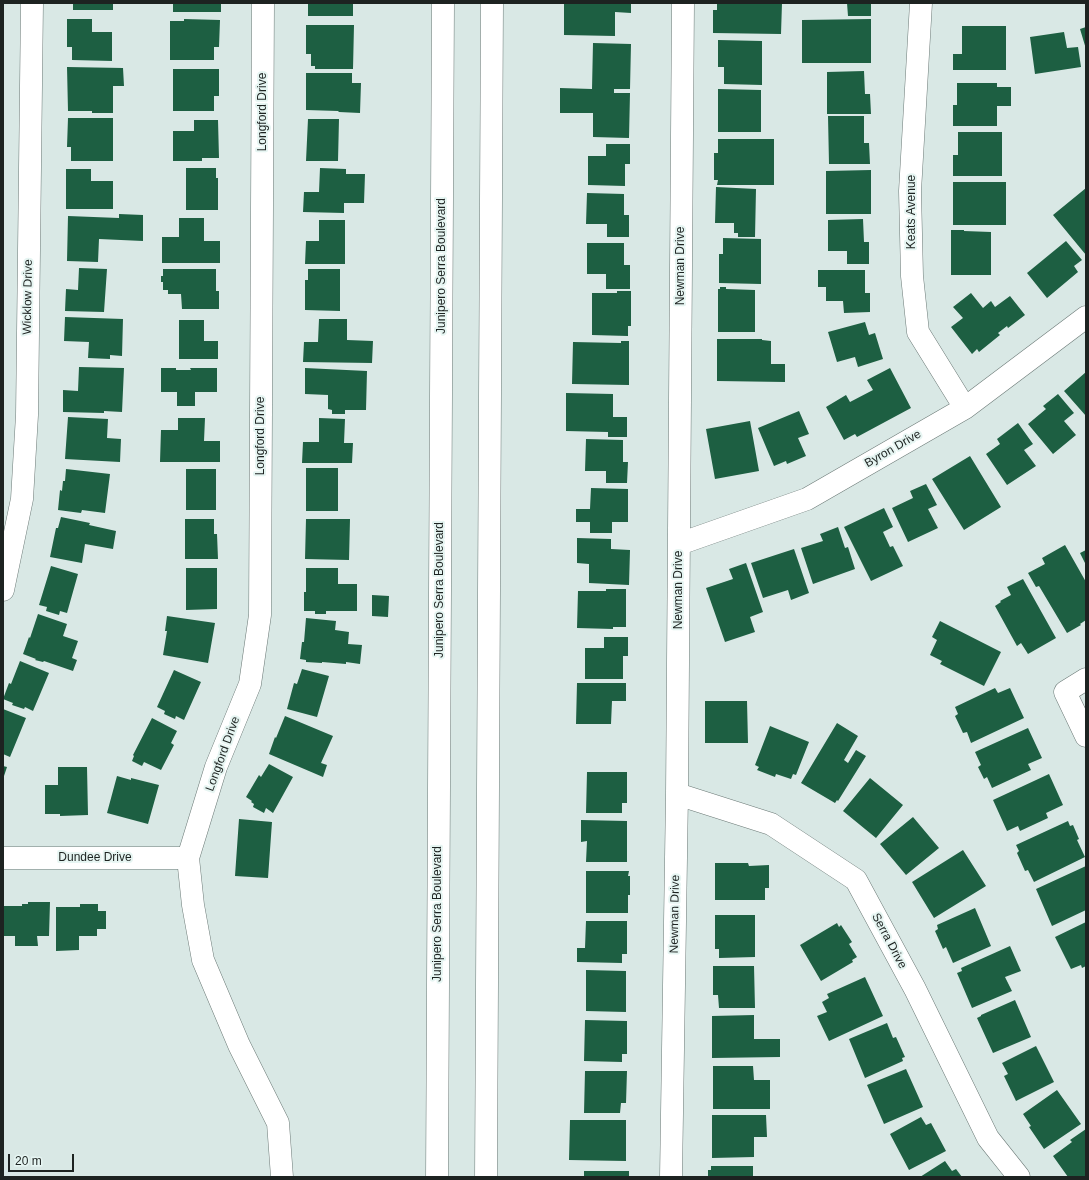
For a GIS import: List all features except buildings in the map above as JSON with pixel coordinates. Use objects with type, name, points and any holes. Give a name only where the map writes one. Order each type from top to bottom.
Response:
[{"type":"street","name":"Wicklow Drive","points":[[3,590],[22,499],[26,438],[32,3]]},
{"type":"street","name":"Longford Drive","points":[[188,858],[216,767],[250,684],[260,615],[263,3]]},
{"type":"street","name":"Junipero Serra Boulevard","points":[[437,1177],[443,3]]},
{"type":"street","points":[[486,1177],[492,3]]},
{"type":"street","name":"Newman Drive","points":[[671,1177],[678,794],[684,3]]},
{"type":"street","name":"Keats Avenue","points":[[921,3],[910,191],[912,276],[918,332],[965,408]]},
{"type":"street","name":"Byron Drive","points":[[679,544],[807,499],[965,408],[1086,317]]},
{"type":"street","points":[[1086,679],[1066,692],[1086,736]]},
{"type":"street","name":"Serra Drive","points":[[678,794],[770,824],[856,880],[915,989],[988,1138],[1019,1177]]},
{"type":"street","name":"Dundee Drive","points":[[3,858],[188,858]]},
{"type":"street","points":[[188,858],[193,905],[203,960],[239,1045],[278,1123],[282,1177]]}]
